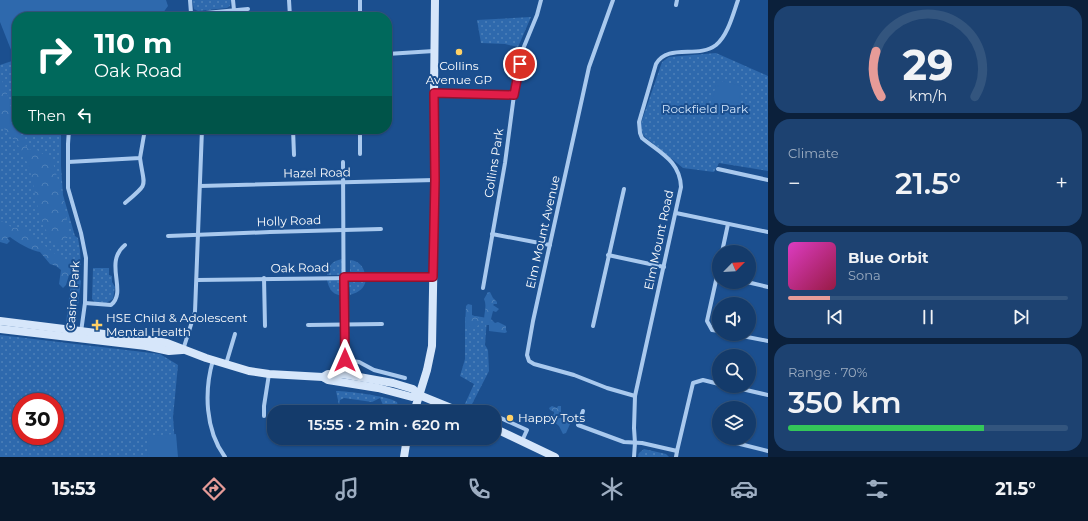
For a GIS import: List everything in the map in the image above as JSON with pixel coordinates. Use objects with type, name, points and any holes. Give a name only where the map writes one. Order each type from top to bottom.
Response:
[{"type":"main road","points":[[416,405],[432,346],[435,180],[435,0]]},
{"type":"main road","points":[[0,321],[17,327],[80,335],[169,351],[183,350],[250,371],[269,374],[322,377],[328,374],[412,397],[419,395]]},
{"type":"main road","points":[[0,329],[17,327]]},
{"type":"main road","points":[[344,378],[398,384],[413,389],[419,395],[444,405]]},
{"type":"main road","points":[[406,395],[412,405]]},
{"type":"main road","points":[[501,431],[555,457]]},
{"type":"main road","points":[[404,457],[406,445]]},
{"type":"street","points":[[190,0],[191,12]]},
{"type":"street","points":[[233,0],[234,10]]},
{"type":"street","points":[[289,0],[290,12]]},
{"type":"street","points":[[360,0],[360,12]]},
{"type":"street","name":"Collins Park","points":[[483,288],[505,163],[514,95],[523,49],[537,15],[541,0]]},
{"type":"street","name":"Elm Mount Avenue","points":[[613,0],[589,67],[526,352],[527,358],[534,364],[574,374],[607,388],[635,396]]},
{"type":"street","name":"Elm Mount Road","points":[[634,457],[636,443],[634,428],[635,396],[681,187],[681,179],[671,160],[642,138],[639,127],[656,64],[662,57],[668,54],[708,50],[717,44],[724,35],[738,0]]},
{"type":"street","points":[[212,12],[248,9]]},
{"type":"street","points":[[392,54],[434,52]]},
{"type":"street","points":[[434,93],[514,95]]},
{"type":"street","name":"Casino Park","points":[[69,134],[68,188],[81,232],[86,258],[84,303],[80,335]]},
{"type":"street","points":[[126,203],[143,189],[144,181],[140,158],[144,134]]},
{"type":"street","points":[[183,350],[195,312],[202,134]]},
{"type":"street","points":[[293,134],[294,155]]},
{"type":"street","points":[[360,134],[360,154]]},
{"type":"street","points":[[68,162],[140,158]]},
{"type":"street","points":[[343,162],[344,378]]},
{"type":"street","points":[[718,169],[768,180]]},
{"type":"street","name":"Hazel Road","points":[[200,186],[435,180]]},
{"type":"street","points":[[593,326],[624,189]]},
{"type":"street","points":[[676,213],[768,232]]},
{"type":"street","points":[[724,245],[728,224]]},
{"type":"street","name":"Holly Road","points":[[168,236],[381,229]]},
{"type":"street","points":[[492,234],[550,245]]},
{"type":"street","points":[[84,303],[111,305],[114,303],[116,299],[118,280],[114,272],[115,262],[118,253],[126,245]]},
{"type":"street","points":[[608,255],[664,267]]},
{"type":"street","name":"Oak Road","points":[[197,280],[433,277]]},
{"type":"street","name":"Oak Road","points":[[264,278],[265,326]]},
{"type":"street","points":[[756,284],[768,287]]},
{"type":"street","points":[[712,301],[707,321],[712,330]]},
{"type":"street","points":[[308,325],[382,324]]},
{"type":"street","points":[[226,364],[235,334]]},
{"type":"street","points":[[756,339],[768,341]]},
{"type":"street","points":[[233,342],[239,344]]},
{"type":"street","points":[[213,360],[207,394],[208,408],[215,440],[224,457]]},
{"type":"street","points":[[345,360],[359,362],[374,370],[406,378]]},
{"type":"street","points":[[264,416],[269,374]]},
{"type":"street","points":[[676,457],[693,383],[703,380],[712,382]]},
{"type":"street","points":[[756,392],[768,395]]},
{"type":"street","points":[[583,411],[578,426],[617,440],[642,443],[677,451]]},
{"type":"street","points":[[501,418],[527,430],[522,441]]},
{"type":"street","points":[[744,445],[768,451]]},
{"type":"green space","points":[[0,0],[166,0],[168,6],[164,12],[12,12],[12,52],[0,22]]},
{"type":"green space","points":[[192,0],[231,0],[230,6],[227,8],[198,11],[194,9]]},
{"type":"green space","points":[[531,17],[518,47],[505,44],[481,43],[477,20]]},
{"type":"green space","name":"Rockfield Park","points":[[716,53],[768,76],[768,171],[719,163],[714,172],[683,168],[646,138],[641,132],[641,123],[662,62],[669,57]]},
{"type":"green space","points":[[12,61],[12,134],[61,134],[63,195],[75,236],[78,238],[80,250],[81,267],[74,272],[81,281],[76,321],[73,323],[66,323],[72,274],[0,222],[0,65]]},
{"type":"green space","points":[[0,77],[12,109],[12,134],[20,134],[28,149],[37,150],[53,161],[62,191],[66,218],[68,237],[62,243],[57,244],[45,229],[25,157],[15,140],[0,125]]},
{"type":"green space","points":[[717,80],[742,86],[735,117],[710,111]]},
{"type":"green space","points":[[0,220],[13,228],[21,227],[63,260],[79,262],[72,274],[69,275],[66,285],[63,288],[59,284],[61,270],[50,264],[40,252],[24,246],[10,237],[7,238],[10,241],[7,244],[0,242]]},
{"type":"green space","points":[[342,259],[342,275],[327,275],[331,264]]},
{"type":"green space","points":[[350,260],[356,261],[360,264],[365,274],[350,274]]},
{"type":"green space","points":[[93,268],[109,268],[109,275],[112,276],[112,282],[115,287],[113,299],[106,303],[95,302],[92,299]]},
{"type":"green space","points":[[327,280],[342,280],[342,296],[332,291]]},
{"type":"green space","points":[[349,280],[366,280],[361,290],[350,295]]},
{"type":"green space","points":[[488,292],[490,292],[497,302],[497,304],[493,305],[499,309],[496,312],[493,311],[491,319],[495,323],[498,322],[506,326],[507,332],[505,333],[489,331],[489,325],[485,325],[484,299]]},
{"type":"green space","points":[[468,304],[472,305],[472,315],[480,318],[479,325],[475,327],[465,326],[466,306]]},
{"type":"green space","points":[[476,316],[487,318],[485,345],[488,350],[489,371],[472,405],[464,405],[474,384],[460,376],[465,359],[465,317]]},
{"type":"green space","points":[[0,335],[160,354],[178,365],[173,417],[176,457],[0,457]]},
{"type":"green space","points":[[336,391],[367,394],[385,398],[397,402],[398,405],[383,405],[380,398],[372,402],[344,398],[340,400],[339,405]]},
{"type":"green space","points":[[552,406],[557,408],[558,406],[561,406],[561,412],[557,418],[562,418],[570,424],[566,433],[563,434],[559,426],[554,422],[552,423],[545,421],[545,418],[554,414],[554,412],[549,408]]},
{"type":"green space","points":[[176,434],[178,457],[148,457],[147,436]]},
{"type":"green space","points":[[644,449],[666,454],[669,457],[638,457],[639,453]]},
{"type":"place","name":"Collins Avenue GP","points":[[459,52]]},
{"type":"place","name":"HSE Child & Adolescent Mental Health","points":[[97,325]]},
{"type":"place","name":"Happy Tots","points":[[510,418]]},
{"type":"route","points":[[345,360],[344,277],[433,277],[435,180],[434,93],[514,95],[520,64]]}]
